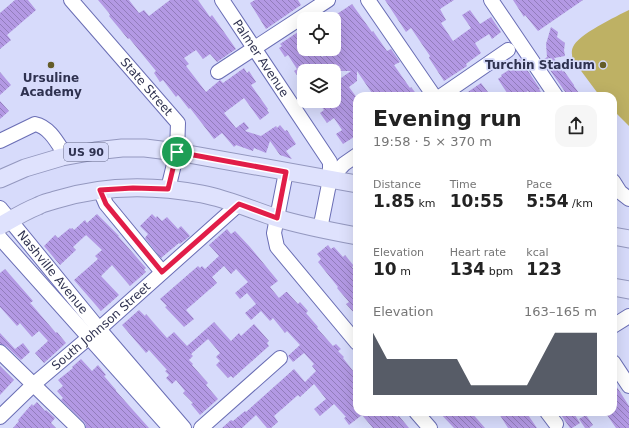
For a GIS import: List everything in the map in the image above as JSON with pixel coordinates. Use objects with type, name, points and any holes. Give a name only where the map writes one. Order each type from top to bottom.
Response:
[{"type":"main road","name":"US 90","points":[[0,179],[24,168],[66,156],[122,148],[145,148],[177,152],[353,183]]},
{"type":"main road","points":[[3,218],[66,197],[100,190],[133,188],[168,189],[203,194],[239,204],[277,218],[320,229],[353,235]]},
{"type":"main road","points":[[617,237],[629,239]]},
{"type":"main road","points":[[617,288],[629,290]]},
{"type":"street","name":"State Street","points":[[71,0],[178,123],[177,152],[168,189]]},
{"type":"street","name":"Palmer Avenue","points":[[222,0],[330,162],[330,179],[320,229]]},
{"type":"street","points":[[218,72],[328,0]]},
{"type":"street","points":[[368,0],[431,92]]},
{"type":"street","points":[[491,0],[553,92]]},
{"type":"street","points":[[447,92],[508,50]]},
{"type":"street","points":[[0,141],[35,124],[40,125],[48,130],[66,156]]},
{"type":"street","points":[[330,179],[344,164],[353,158]]},
{"type":"street","points":[[286,172],[274,233],[277,247],[353,338]]},
{"type":"street","points":[[100,190],[106,204],[162,272]]},
{"type":"street","name":"South Johnson Street","points":[[0,417],[34,384],[94,333],[239,204]]},
{"type":"street","name":"Nashville Avenue","points":[[3,218],[170,428]]},
{"type":"street","name":"Nashville Avenue","points":[[0,238],[94,333],[184,428]]},
{"type":"street","points":[[617,324],[629,316]]},
{"type":"street","points":[[0,352],[78,428]]},
{"type":"street","points":[[201,428],[280,358]]},
{"type":"street","points":[[617,368],[629,386]]},
{"type":"street","points":[[420,416],[430,428]]},
{"type":"street","points":[[550,416],[556,424]]},
{"type":"shaded area","name":"Turchin Stadium","points":[[629,10],[629,126],[617,114],[617,92],[597,92],[573,60],[572,52],[576,42],[598,26]]},
{"type":"building","points":[[15,0],[28,0],[36,10],[7,35],[11,40],[0,49],[0,13]]},
{"type":"building","points":[[98,0],[129,0],[139,13],[144,10],[149,16],[170,0],[198,0],[210,17],[212,15],[236,49],[217,62],[210,54],[203,59],[196,50],[184,58],[189,64],[186,66],[206,92],[220,80],[223,83],[244,68],[247,73],[249,71],[256,82],[251,85],[268,109],[267,110],[269,113],[260,120],[244,98],[224,113],[236,128],[244,122],[249,128],[245,131],[261,136],[280,125],[285,131],[287,130],[296,144],[286,151],[292,159],[280,155],[270,141],[266,153],[254,148],[253,151],[236,145],[234,147],[222,133],[214,139],[178,95],[176,97],[163,80],[160,82],[154,73],[156,71],[109,16],[109,13]]},
{"type":"building","points":[[255,0],[298,0],[301,5],[266,29],[250,3]]},
{"type":"building","points":[[385,0],[454,0],[440,9],[446,20],[441,23],[453,41],[471,28],[462,15],[470,10],[480,24],[491,17],[501,32],[492,39],[489,34],[475,43],[481,53],[466,64],[467,66],[444,81],[429,58],[430,56],[411,28],[406,32]]},
{"type":"building","points":[[513,0],[583,0],[538,31],[525,15],[524,17]]},
{"type":"building","points":[[352,4],[387,51],[391,49],[400,62],[394,65],[410,88],[411,87],[415,92],[371,92],[357,71],[357,81],[349,87],[353,92],[353,138],[343,144],[336,134],[342,130],[334,118],[327,123],[320,113],[324,110],[322,108],[341,108],[341,78],[351,71],[341,71],[341,64],[297,64],[297,69],[288,55],[285,57],[279,48],[282,46],[280,44],[297,33],[297,56],[341,56],[340,12]]},
{"type":"building","name":"Turchin Stadium","points":[[551,27],[558,32],[557,37],[565,43],[565,56],[554,58],[578,92],[565,92],[543,60],[547,57],[546,44]]},
{"type":"building","points":[[520,59],[541,92],[506,92],[498,79],[502,76],[501,75],[512,68],[511,66]]},
{"type":"building","points":[[0,72],[11,85],[0,95]]},
{"type":"building","points":[[481,83],[488,92],[468,92]]},
{"type":"building","points":[[0,101],[9,111],[0,119]]},
{"type":"building","points":[[97,214],[119,236],[146,268],[144,270],[146,272],[130,286],[112,265],[101,276],[119,295],[101,311],[74,280],[98,259],[95,256],[102,250],[86,235],[73,247],[76,250],[60,265],[44,246],[55,235],[58,238],[70,228],[74,230],[85,220],[87,223]]},
{"type":"building","points":[[152,214],[156,218],[157,216],[162,221],[167,217],[178,229],[181,226],[190,236],[161,258],[145,238],[148,234],[140,226]]},
{"type":"building","points":[[227,229],[231,234],[235,231],[278,281],[270,287],[279,298],[287,292],[298,304],[300,302],[308,311],[306,313],[318,327],[317,328],[333,346],[336,344],[341,349],[338,351],[353,371],[353,416],[361,416],[349,425],[344,418],[346,417],[334,404],[320,416],[314,409],[326,399],[314,384],[300,397],[298,395],[274,416],[278,422],[271,428],[267,428],[256,415],[242,428],[222,428],[231,420],[233,421],[245,411],[246,412],[294,369],[305,382],[316,371],[312,366],[314,364],[304,353],[293,362],[288,356],[300,345],[287,331],[285,333],[273,318],[270,321],[261,311],[251,320],[245,313],[256,304],[247,293],[240,299],[235,293],[248,282],[236,269],[231,274],[224,266],[212,277],[217,283],[186,310],[194,319],[184,327],[165,307],[167,306],[160,299],[198,266],[200,268],[202,266],[205,269],[219,256],[209,245]]},
{"type":"building","points":[[328,245],[331,249],[334,247],[343,257],[345,255],[353,265],[353,312],[346,304],[349,302],[318,262],[321,259],[317,254]]},
{"type":"building","points":[[5,269],[33,301],[30,303],[66,343],[44,363],[35,353],[48,341],[39,331],[32,337],[20,323],[17,326],[0,307],[0,273]]},
{"type":"building","points":[[139,310],[145,316],[146,314],[167,338],[174,332],[187,346],[214,322],[231,341],[239,333],[241,336],[254,324],[269,341],[267,343],[269,346],[233,378],[231,376],[228,378],[216,365],[220,361],[216,357],[220,353],[208,339],[191,354],[193,356],[189,360],[193,364],[192,365],[208,383],[206,385],[218,399],[200,415],[191,404],[193,403],[183,393],[185,391],[176,380],[172,384],[166,378],[169,375],[165,371],[167,370],[149,350],[146,353],[122,325]]},
{"type":"building","points":[[0,333],[15,349],[23,343],[30,352],[21,360],[6,346],[0,344]]},
{"type":"building","points":[[81,359],[92,371],[98,365],[106,375],[104,376],[116,391],[149,428],[86,428],[84,422],[61,400],[63,398],[57,391],[63,386],[58,380],[73,368],[72,367]]},
{"type":"building","points":[[0,366],[14,380],[0,395]]},
{"type":"building","points":[[617,387],[629,406],[629,428],[616,428],[608,416],[617,416]]},
{"type":"building","points":[[37,402],[45,411],[46,410],[55,418],[51,423],[56,428],[13,428],[32,404],[33,406]]},
{"type":"building","points":[[363,416],[399,416],[409,428],[373,428]]},
{"type":"building","points":[[443,416],[474,416],[485,428],[454,428]]},
{"type":"building","points":[[500,416],[529,416],[537,428],[508,428]]},
{"type":"building","points":[[562,416],[576,416],[580,423],[570,428]]},
{"type":"building","points":[[587,416],[593,425],[589,428],[585,428],[579,419]]},
{"type":"place","name":"Ursuline Academy","points":[[51,65]]},
{"type":"place","name":"Turchin Stadium","points":[[603,65]]},
{"type":"route","points":[[177,152],[286,172],[277,218],[239,204],[162,272],[106,204],[100,190],[133,188],[168,189],[177,152]]}]
